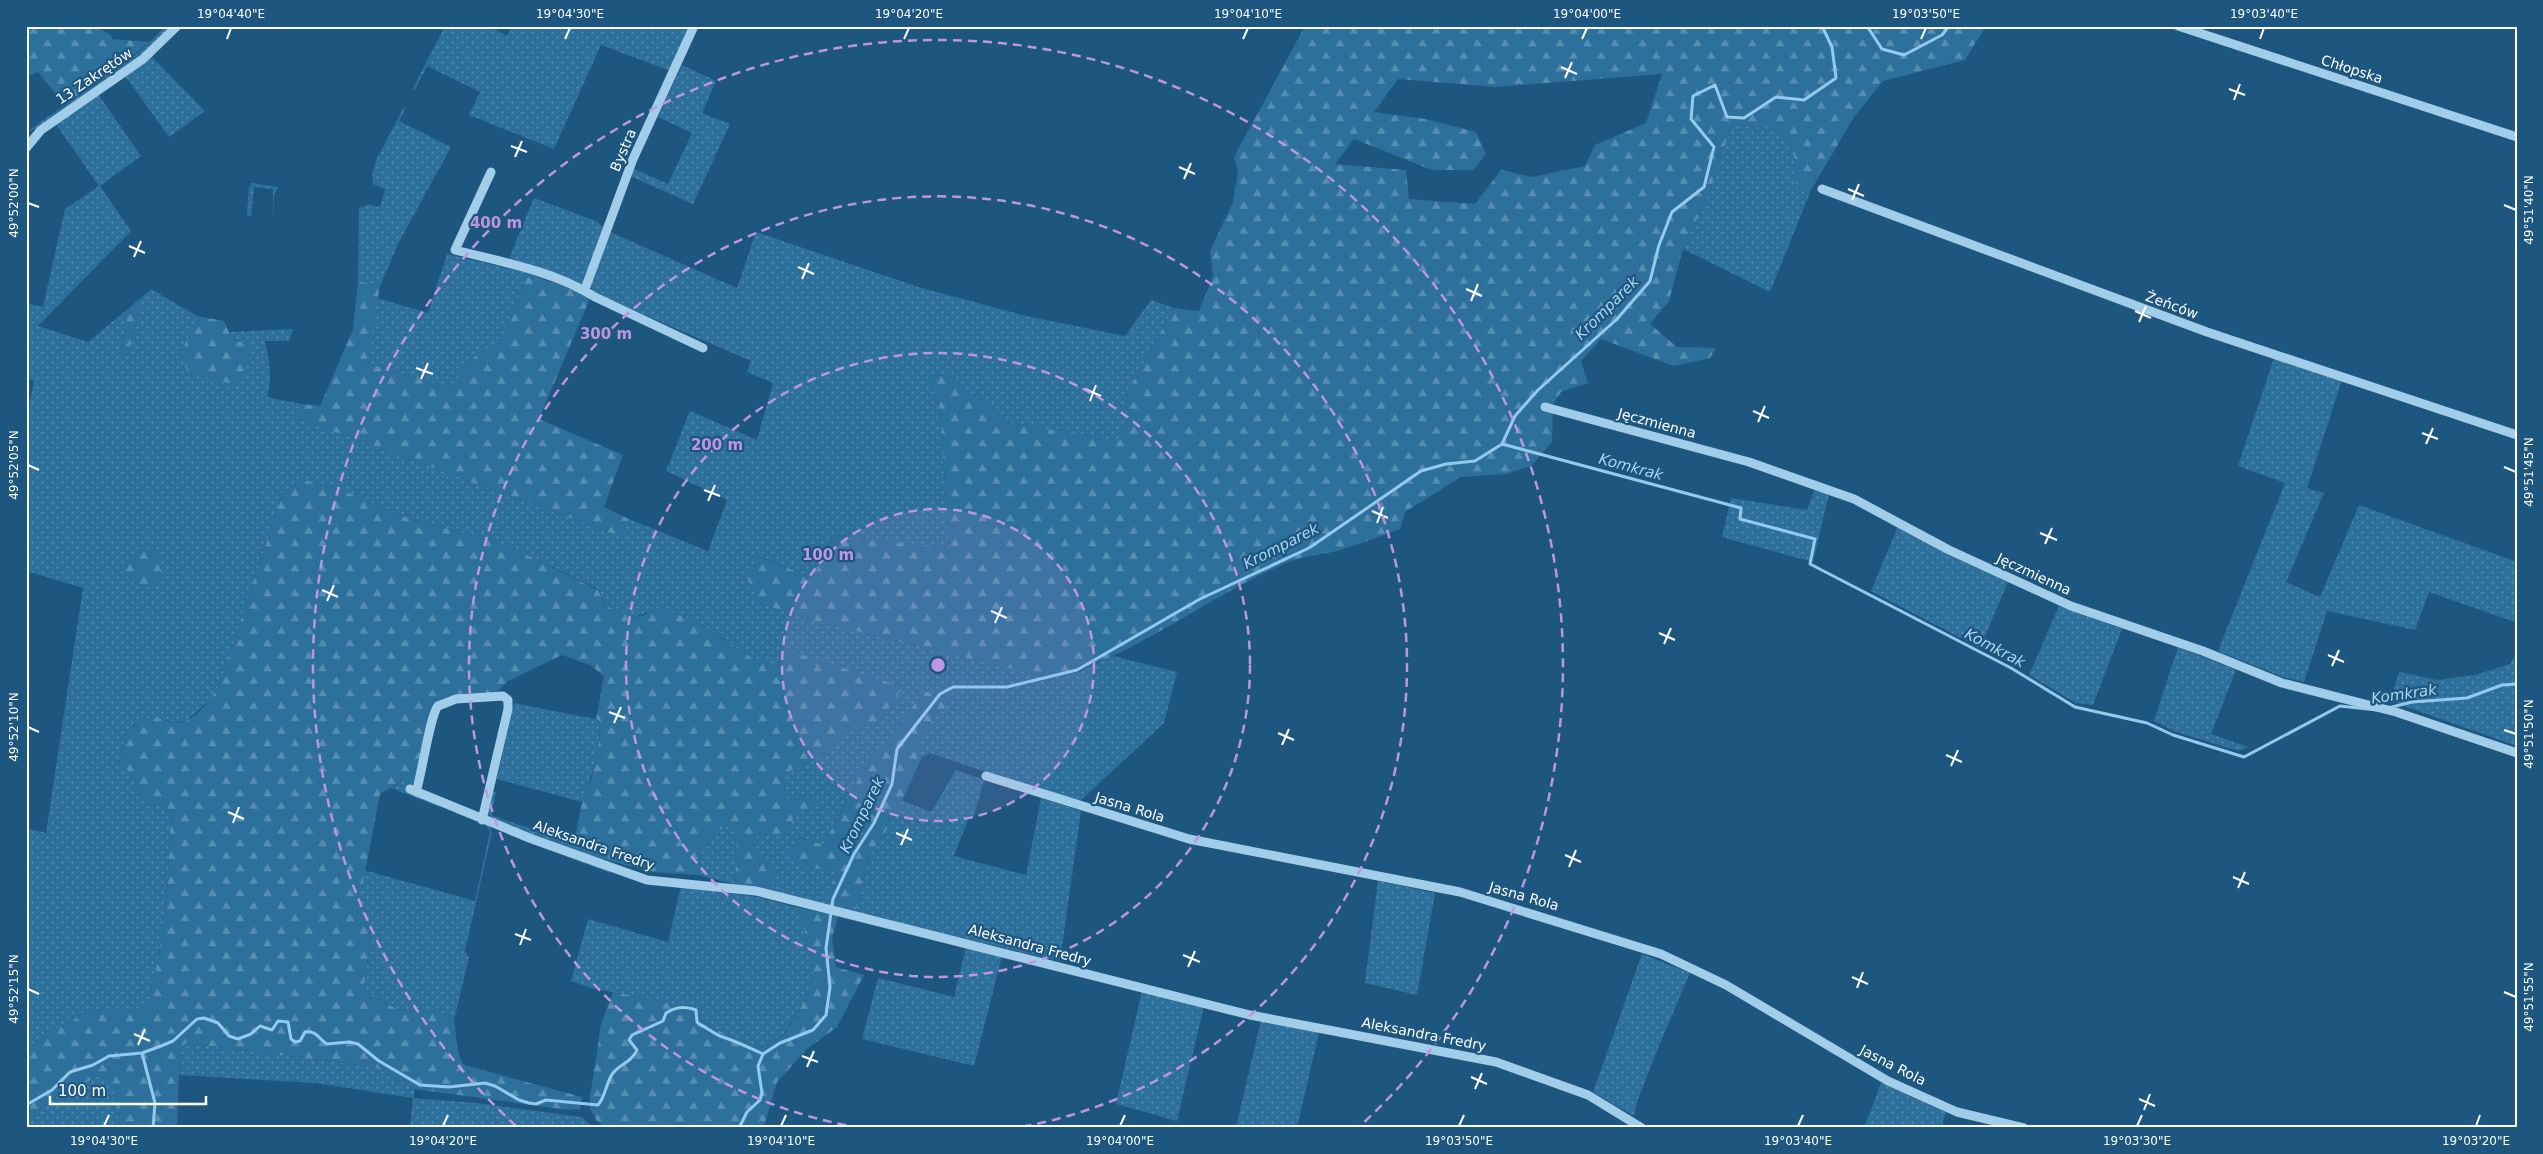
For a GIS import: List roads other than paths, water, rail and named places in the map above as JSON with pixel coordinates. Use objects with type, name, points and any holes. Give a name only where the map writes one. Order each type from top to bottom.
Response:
[{"type":"street","name":"13 Zakrętów","points":[[26,148],[35,135],[53,120],[143,59],[176,26]]},
{"type":"street","name":"Bystra","points":[[585,289],[632,159],[694,26]]},
{"type":"street","name":"Chłopska","points":[[2178,26],[2517,137]]},
{"type":"street","points":[[491,172],[455,250],[536,271],[585,289],[595,297],[703,348]]},
{"type":"street","name":"Żeńców","points":[[1822,189],[2207,332],[2517,435]]},
{"type":"street","name":"Jęczmienna","points":[[1544,407],[1749,462],[1854,499],[1950,550],[2071,606],[2203,651],[2282,684],[2396,712],[2517,754]]},
{"type":"street","name":"Aleksandra Fredry","points":[[482,820],[508,708],[508,700],[503,696],[456,699],[438,706],[432,718],[423,771],[413,791],[482,820],[647,880],[756,891],[1250,1015],[1496,1062],[1588,1094],[1642,1128]]},
{"type":"street","name":"Jasna Rola","points":[[986,776],[1189,839],[1460,892],[1660,954],[1726,985],[1888,1081],[1957,1112],[2024,1128]]},
{"type":"waterway","name":"Kromparek","points":[[739,1128],[747,1112],[760,1100],[762,1093],[758,1066],[763,1054],[780,1043],[813,1030],[826,1015],[830,987],[826,948],[833,899],[854,854],[874,823],[892,784],[897,749],[940,694],[953,687],[1007,687],[1077,670],[1200,599],[1309,548],[1421,471],[1446,464],[1475,461],[1502,444],[1515,416],[1538,390],[1617,319],[1650,281],[1659,245],[1672,212],[1704,187],[1714,147],[1691,119],[1693,96],[1715,85],[1727,117],[1744,118],[1776,97],[1804,100],[1836,78],[1832,47],[1822,26]]},
{"type":"waterway","name":"Kromparek","points":[[1867,26],[1882,49],[1904,55],[1942,35],[1949,26]]},
{"type":"waterway","name":"Komkrak","points":[[1502,444],[1741,508],[1740,519],[1815,539],[1810,564],[2011,668],[2075,707],[2147,723],[2173,735],[2244,757],[2340,706],[2377,710]]},
{"type":"waterway","name":"Komkrak","points":[[2388,708],[2412,702],[2467,698],[2502,685],[2517,684]]},
{"type":"waterway","points":[[26,1105],[52,1090],[70,1072],[93,1065],[109,1056],[142,1053],[161,1046],[173,1041],[197,1019],[204,1018],[218,1023],[229,1036],[238,1039],[251,1034],[260,1026],[272,1030],[278,1021],[288,1022],[291,1039],[295,1042],[300,1041],[305,1032],[312,1032],[327,1044],[349,1042],[358,1044],[379,1061],[420,1085],[449,1087],[485,1083],[495,1086],[519,1100],[536,1104],[546,1100],[598,1105],[613,1073],[632,1057],[637,1050],[629,1040],[632,1035],[663,1021],[666,1013],[677,1008],[696,1010],[697,1022],[699,1024],[720,1036],[763,1054]]},
{"type":"waterway","points":[[142,1053],[155,1103],[153,1128]]}]
